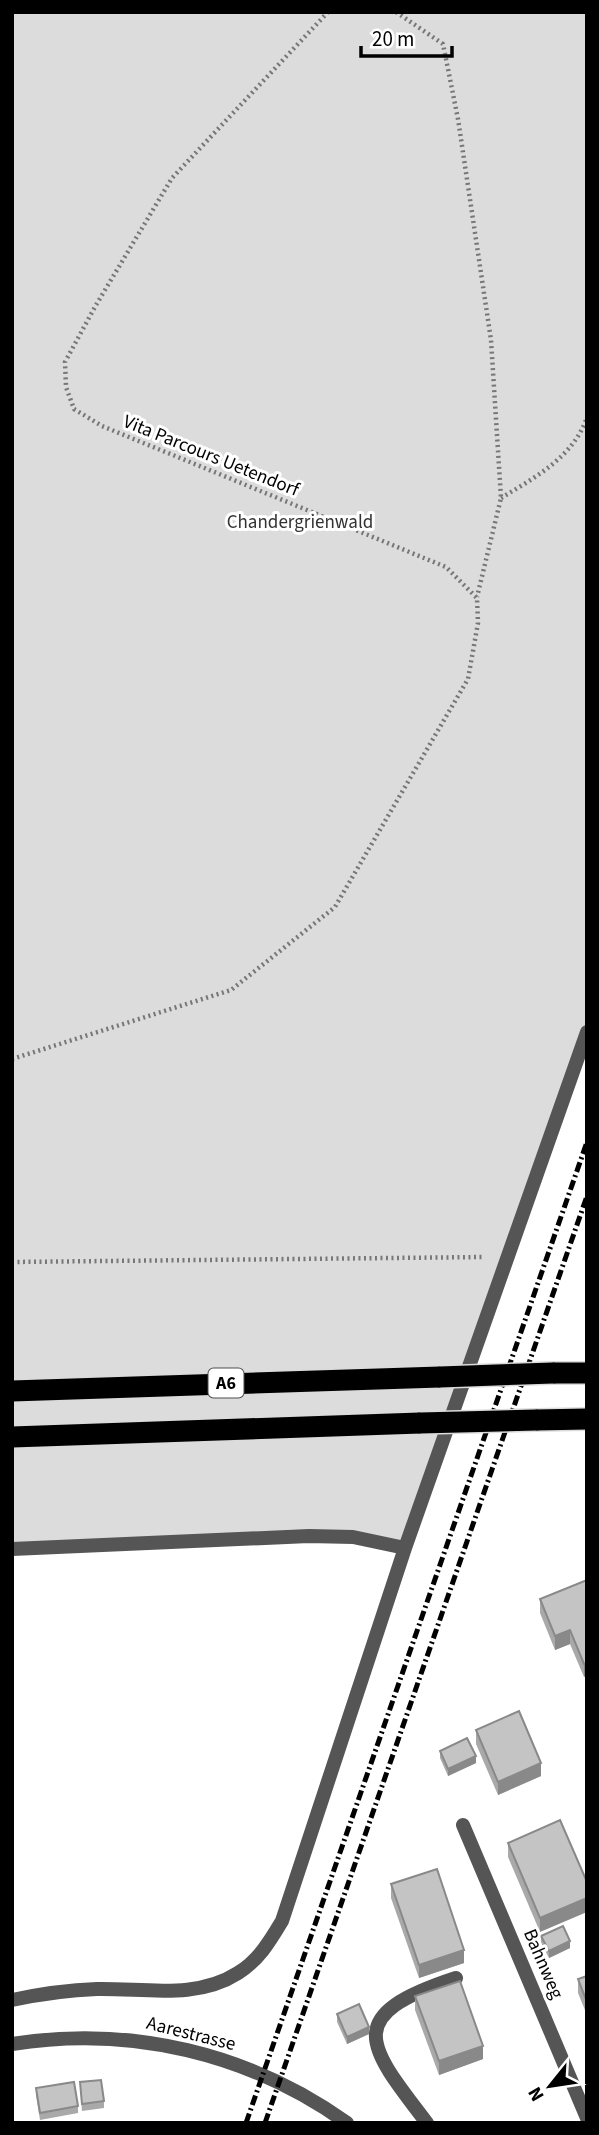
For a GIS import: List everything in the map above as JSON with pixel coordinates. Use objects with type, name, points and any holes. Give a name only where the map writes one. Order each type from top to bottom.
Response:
[{"type":"highway","name":"A6","points":[[12,1391],[587,1373]]},
{"type":"highway","points":[[12,1437],[587,1419]]},
{"type":"street","points":[[12,2000],[95,1989],[168,1991],[206,1987],[238,1974],[261,1955],[282,1921],[405,1548],[587,1032]]},
{"type":"street","points":[[12,1549],[309,1536],[353,1537],[405,1548]]},
{"type":"street","name":"Bahnweg","points":[[463,1825],[587,2118]]},
{"type":"street","points":[[427,2123],[377,2052],[376,2031],[386,2009],[412,1992],[456,1978]]},
{"type":"street","name":"Aarestrasse","points":[[12,2044],[58,2039],[120,2038],[175,2046],[242,2067],[320,2105],[346,2123]]},
{"type":"path","name":"Vita Parcours Uetendorf","points":[[328,12],[172,178],[65,362],[66,387],[74,409],[102,426],[446,567],[477,598]]},
{"type":"path","points":[[12,1059],[231,990],[335,908],[468,679],[478,623],[477,598],[501,498],[491,340],[458,119],[443,44],[396,12]]},
{"type":"path","points":[[501,498],[551,468],[583,428],[587,417]]},
{"type":"path","points":[[12,1262],[509,1257]]},
{"type":"green space","name":"Chandergrienwald","points":[[12,12],[587,12],[587,1032],[405,1548],[353,1537],[12,1549]]},
{"type":"building","points":[[587,1580],[587,1663],[584,1664],[570,1630],[555,1636],[540,1599]]},
{"type":"building","points":[[519,1711],[541,1763],[498,1782],[476,1730]]},
{"type":"building","points":[[467,1738],[476,1756],[448,1769],[440,1751]]},
{"type":"building","points":[[560,1820],[587,1882],[587,1898],[540,1918],[508,1843]]},
{"type":"building","points":[[437,1869],[464,1950],[419,1965],[391,1884]]},
{"type":"building","points":[[563,1926],[570,1941],[549,1951],[541,1936]]},
{"type":"building","points":[[587,1976],[587,2002],[578,1979]]},
{"type":"building","points":[[460,1981],[483,2046],[439,2061],[415,1996]]},
{"type":"building","points":[[359,2004],[369,2027],[347,2037],[337,2014]]},
{"type":"building","points":[[101,2080],[104,2101],[82,2104],[80,2082]]},
{"type":"building","points":[[74,2082],[78,2106],[40,2113],[36,2088]]},
{"type":"railway","points":[[246,2123],[587,1142]]},
{"type":"railway","points":[[265,2123],[587,1196]]}]
